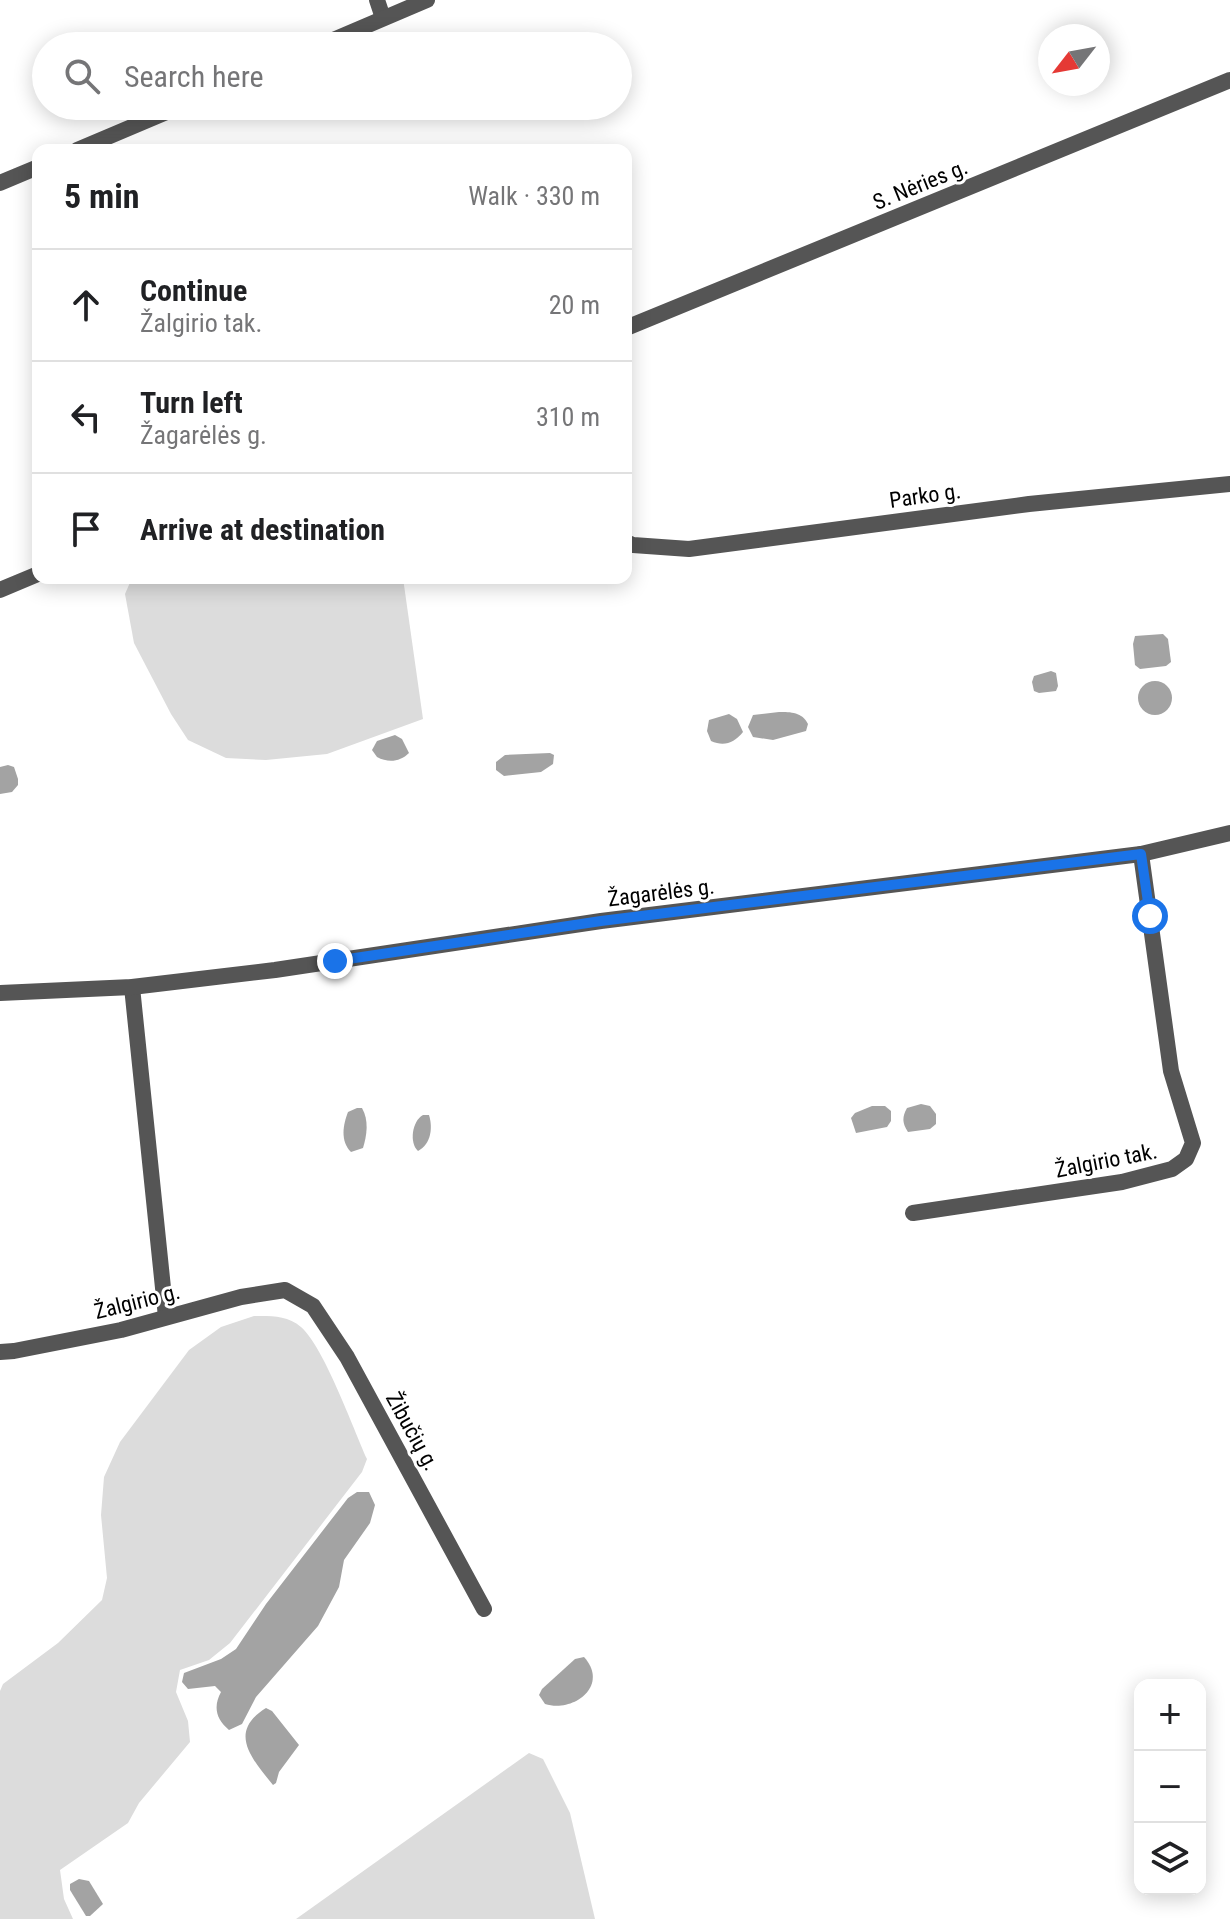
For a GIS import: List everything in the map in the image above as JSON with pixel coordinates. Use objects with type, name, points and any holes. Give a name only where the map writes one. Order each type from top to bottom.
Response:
[{"type":"street","points":[[377,0],[383,18]]},
{"type":"street","points":[[351,32],[427,0]]},
{"type":"street","name":"S. Nėries g.","points":[[632,326],[1230,80]]},
{"type":"street","points":[[91,144],[148,120]]},
{"type":"street","points":[[0,183],[32,170]]},
{"type":"street","name":"Parko g.","points":[[632,545],[689,549],[1029,504],[1230,484]]},
{"type":"street","points":[[0,590],[32,577]]},
{"type":"street","name":"Žagarėlės g.","points":[[0,993],[132,987],[275,970],[601,921],[1141,854],[1230,833]]},
{"type":"street","name":"Žalgirio tak.","points":[[913,1213],[1122,1182],[1172,1169],[1186,1159],[1193,1143],[1171,1071],[1141,854]]},
{"type":"street","points":[[132,987],[166,1317]]},
{"type":"street","name":"Žalgirio g.","points":[[0,1352],[121,1330],[241,1297],[285,1290]]},
{"type":"street","name":"Žibučių g.","points":[[285,1290],[313,1306],[347,1357],[484,1609]]},
{"type":"shaded area","points":[[129,584],[404,584],[423,719],[327,754],[266,760],[226,758],[188,740],[171,714],[134,643],[125,594]]},
{"type":"shaded area","points":[[1163,634],[1168,639],[1171,662],[1166,666],[1140,669],[1135,665],[1135,636]]},
{"type":"shaded area","points":[[1051,671],[1056,673],[1056,691],[1034,691],[1034,676]]},
{"type":"shaded area","points":[[1155,681],[1167,686],[1172,698],[1167,710],[1155,715],[1143,710],[1138,698],[1143,686]]},
{"type":"shaded area","points":[[779,712],[803,717],[808,724],[806,731],[773,740],[753,737],[748,727],[753,715]]},
{"type":"shaded area","points":[[729,714],[737,719],[743,732],[728,743],[711,741],[707,731],[709,720]]},
{"type":"shaded area","points":[[395,735],[402,739],[409,753],[394,761],[377,757],[372,750],[377,741]]},
{"type":"shaded area","points":[[505,755],[554,755],[553,764],[541,772],[504,776],[496,770],[496,762]]},
{"type":"shaded area","points":[[0,767],[14,767],[18,785],[12,792],[0,794]]},
{"type":"shaded area","points":[[921,1104],[930,1106],[936,1114],[936,1124],[930,1129],[908,1132],[904,1123],[905,1111]]},
{"type":"shaded area","points":[[872,1106],[885,1106],[891,1111],[891,1121],[887,1127],[856,1133],[851,1118]]},
{"type":"shaded area","points":[[362,1108],[364,1113],[366,1133],[363,1148],[351,1152],[345,1143],[344,1127],[348,1112]]},
{"type":"shaded area","points":[[423,1115],[429,1115],[431,1130],[426,1144],[418,1151],[413,1143],[413,1132],[416,1122]]},
{"type":"shaded area","points":[[254,1316],[290,1320],[310,1337],[328,1369],[367,1459],[362,1472],[230,1643],[209,1660],[180,1670],[176,1692],[188,1721],[190,1742],[139,1803],[128,1823],[60,1870],[64,1899],[73,1919],[0,1919],[0,1691],[3,1684],[58,1643],[102,1600],[107,1578],[101,1515],[104,1477],[120,1442],[189,1350],[221,1327]]},
{"type":"shaded area","points":[[357,1492],[369,1492],[375,1505],[370,1523],[344,1560],[339,1587],[318,1626],[256,1697],[242,1724],[229,1730],[217,1712],[221,1692],[215,1686],[188,1689],[182,1682],[184,1673],[221,1659],[236,1649],[266,1604],[348,1498]]},
{"type":"shaded area","points":[[584,1657],[593,1678],[585,1695],[567,1705],[545,1704],[539,1695],[542,1689],[575,1659]]},
{"type":"shaded area","points":[[266,1708],[272,1711],[299,1745],[273,1785],[251,1756],[246,1736],[254,1717]]},
{"type":"shaded area","points":[[529,1753],[543,1759],[570,1813],[595,1919],[296,1919]]},
{"type":"shaded area","points":[[79,1879],[89,1881],[103,1904],[90,1916],[86,1916],[70,1890],[70,1884]]},
{"type":"route","points":[[335,961],[601,921],[1141,854],[1150,916]]}]
